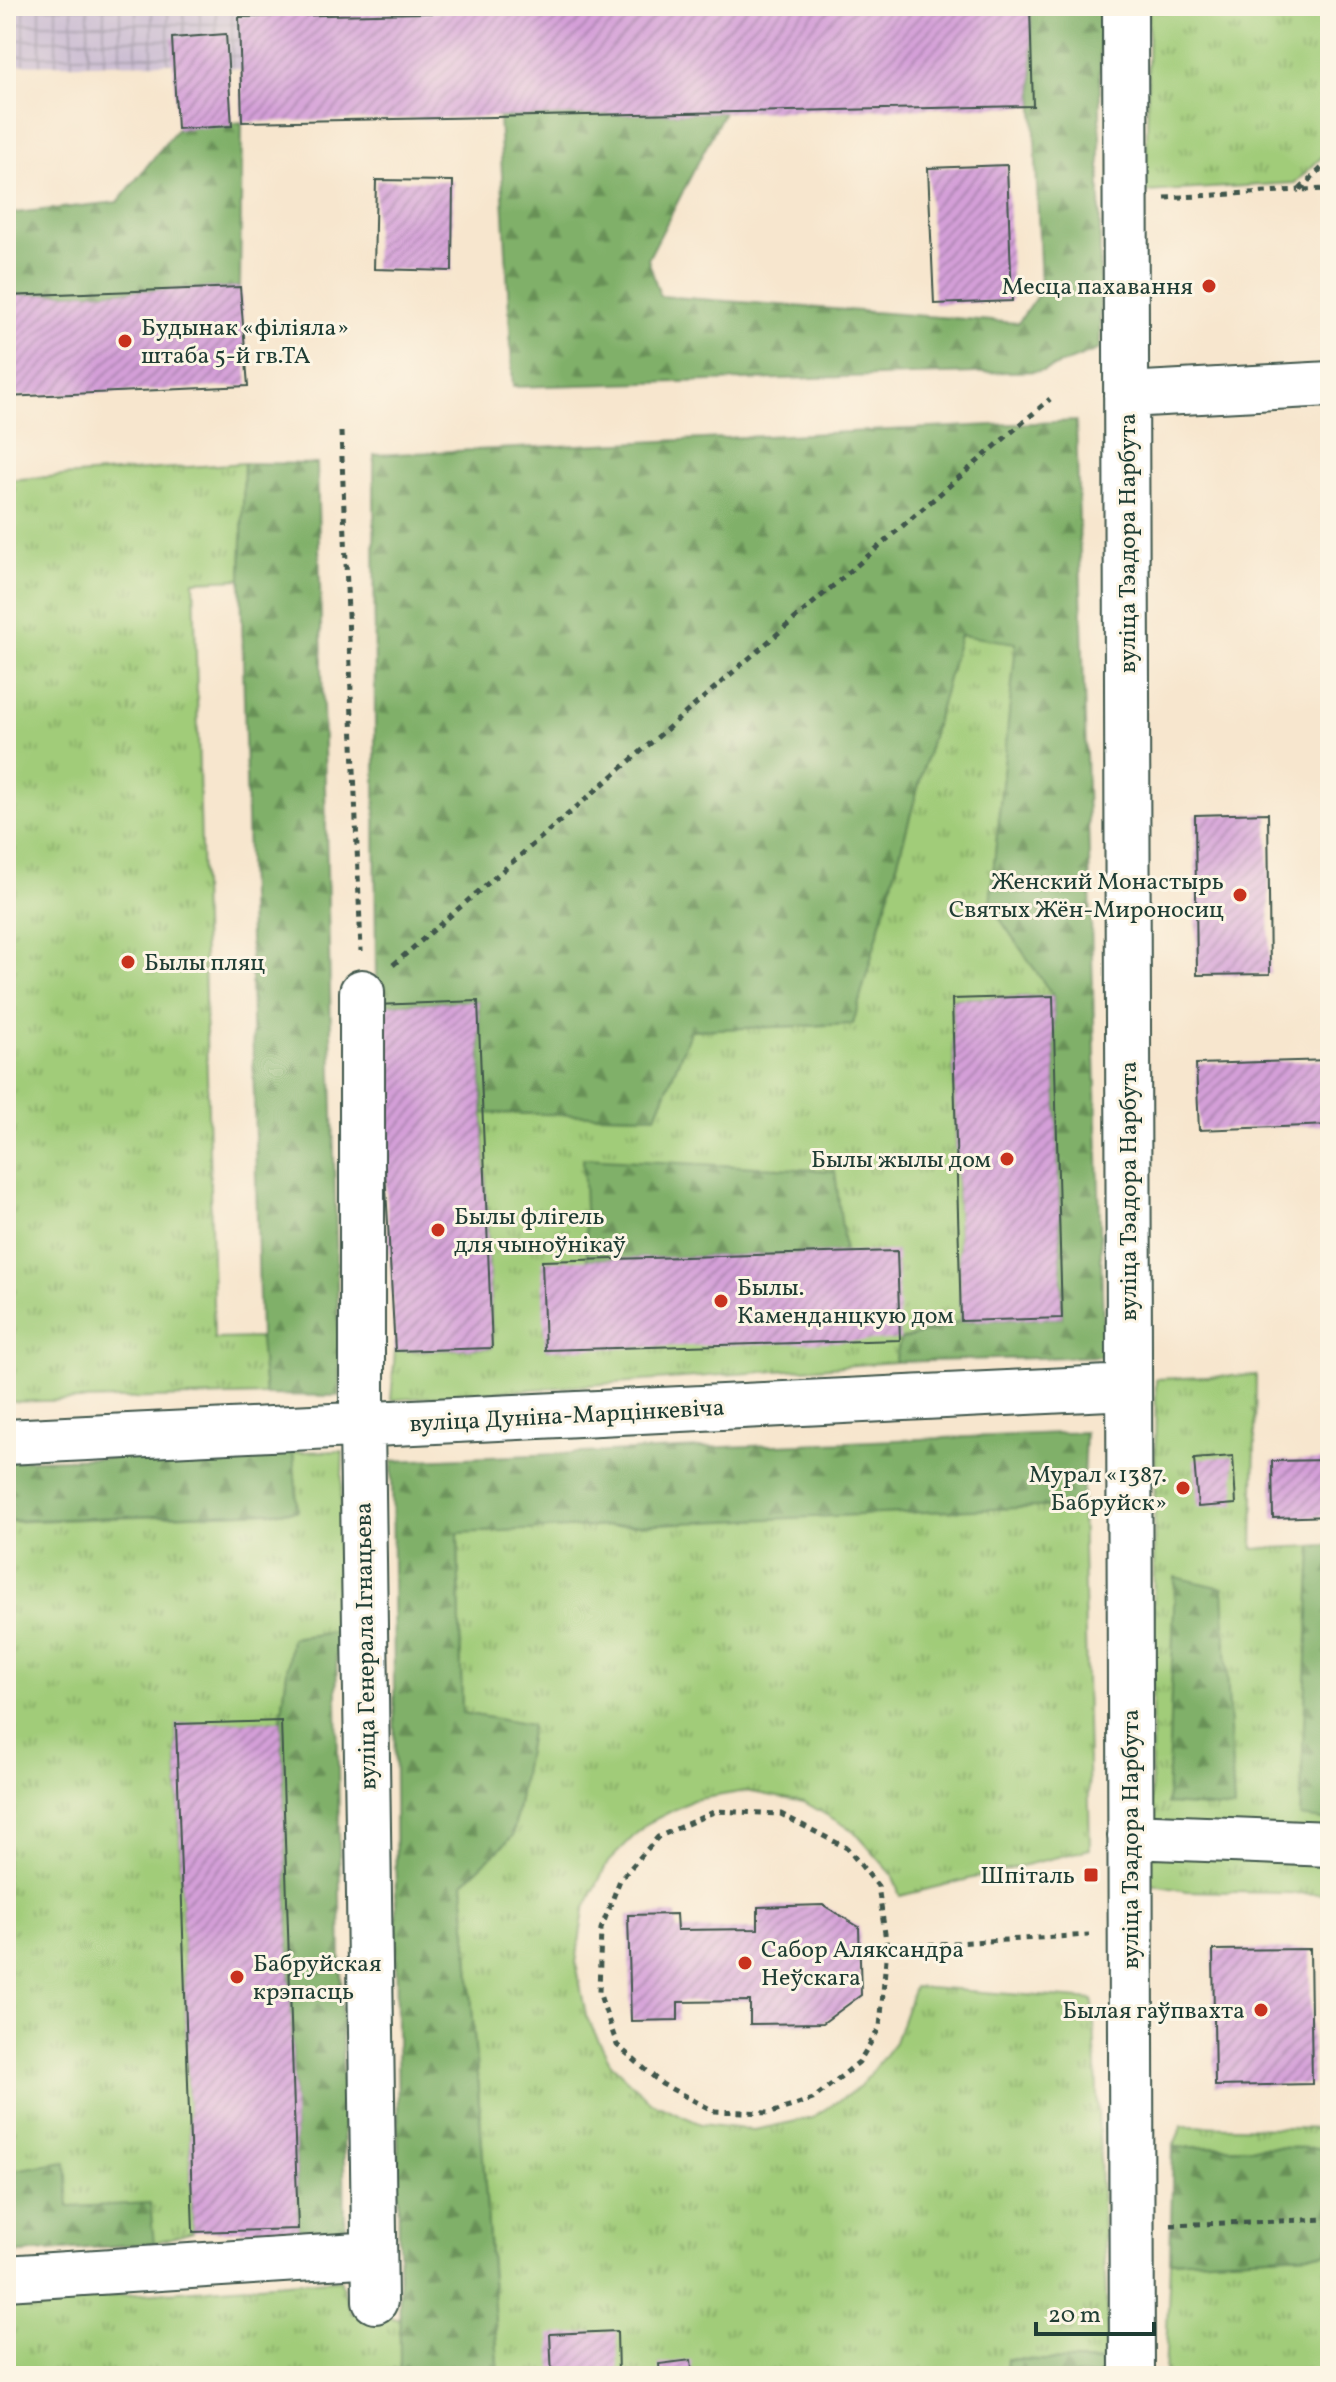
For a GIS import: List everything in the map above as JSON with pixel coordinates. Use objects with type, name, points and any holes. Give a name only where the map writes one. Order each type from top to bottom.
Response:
[{"type":"street","name":"вуліца Тэадора Нарбута","points":[[1125,6],[1132,2376]]},
{"type":"street","points":[[1126,395],[1330,384]]},
{"type":"street","name":"вуліца Генерала Ігнацьева","points":[[362,992],[362,1425],[375,2301]]},
{"type":"street","name":"вуліца Дуніна-Марцінкевіча","points":[[6,1442],[1129,1387]]},
{"type":"street","points":[[1130,1836],[1330,1844]]},
{"type":"street","points":[[6,2278],[374,2254]]},
{"type":"path","points":[[1299,190],[1330,160]]},
{"type":"path","points":[[1156,199],[1330,189]]},
{"type":"path","points":[[362,992],[1050,399]]},
{"type":"path","points":[[341,432],[362,992]]},
{"type":"path","points":[[716,1811],[781,1814],[847,1848],[878,1886],[887,1947],[880,2027],[859,2062],[813,2099],[771,2113],[714,2111],[662,2084],[617,2045],[599,1992],[601,1929],[620,1880],[658,1837],[716,1811]]},
{"type":"path","points":[[887,1947],[1130,1933]]},
{"type":"path","points":[[1131,2227],[1330,2219]]},
{"type":"shaded area","points":[[6,6],[1030,6],[1033,106],[241,69],[173,63],[6,65]]},
{"type":"green space","points":[[1030,6],[1100,6],[1100,349],[1043,371],[513,387],[499,117],[724,112],[648,259],[660,296],[1018,323],[1041,290]]},
{"type":"green space","points":[[1330,6],[1330,149],[1295,183],[1146,192],[1149,7]]},
{"type":"green space","points":[[242,122],[240,287],[6,296],[6,214],[118,202],[177,129]]},
{"type":"green space","points":[[1076,421],[1104,1356],[895,1362],[900,1340],[961,1321],[1062,1318],[1053,996],[990,904],[1016,643],[960,635],[853,1024],[691,1030],[656,1116],[483,1113],[478,1001],[376,1005],[374,455]]},
{"type":"green space","name":"Былы пляц","points":[[244,463],[241,579],[194,581],[214,1339],[260,1338],[265,1395],[6,1402],[6,480]]},
{"type":"green space","points":[[244,463],[317,464],[340,1396],[265,1395],[260,1338],[241,579]]},
{"type":"green space","points":[[960,635],[1017,642],[990,904],[1053,996],[952,999],[961,1321],[900,1340],[895,1362],[391,1400],[395,1351],[492,1348],[483,1113],[656,1116],[691,1030],[853,1024]]},
{"type":"green space","points":[[583,1158],[835,1171],[845,1253],[587,1260]]},
{"type":"green space","points":[[1256,1375],[1253,1549],[1330,1545],[1330,1894],[1186,1891],[1150,1884],[1156,1379]]},
{"type":"green space","points":[[1085,1432],[1082,1505],[458,1533],[462,1713],[531,1725],[513,1836],[463,1883],[499,2376],[357,2376],[400,2369],[392,1461]]},
{"type":"green space","points":[[343,1451],[336,1632],[291,1638],[281,1721],[176,1725],[193,2232],[154,2243],[6,2254],[6,1522],[297,1511],[293,1452]]},
{"type":"green space","points":[[293,1452],[298,1511],[6,1521],[6,1461]]},
{"type":"green space","points":[[1082,1505],[1090,1849],[900,1896],[892,1874],[854,1831],[804,1802],[746,1791],[693,1800],[646,1824],[608,1862],[584,1910],[576,1963],[586,2016],[611,2064],[651,2102],[701,2124],[754,2130],[811,2118],[860,2087],[895,2042],[914,1987],[1093,2000],[1109,2362],[1007,2359],[1006,2376],[499,2376],[463,1882],[513,1836],[531,1725],[462,1713],[458,1532]]},
{"type":"green space","points":[[1330,1545],[1330,1821],[1300,1817],[1312,1546]]},
{"type":"green space","points":[[1175,1577],[1223,1588],[1234,1809],[1167,1804]]},
{"type":"green space","points":[[336,1632],[345,2230],[298,2229],[281,1721],[291,1638]]},
{"type":"green space","points":[[1182,2126],[1330,2129],[1330,2148],[1173,2147]]},
{"type":"green space","points":[[1173,2147],[1330,2148],[1330,2253],[1170,2261]]},
{"type":"green space","points":[[66,2162],[69,2207],[150,2203],[154,2243],[6,2254],[6,2171]]},
{"type":"green space","points":[[1330,2253],[1330,2376],[1165,2376],[1170,2261]]},
{"type":"green space","points":[[340,2279],[351,2313],[400,2319],[400,2370],[357,2376],[6,2376],[6,2304]]},
{"type":"green space","points":[[1007,2359],[1109,2362],[1109,2376],[1006,2376]]},
{"type":"building","points":[[760,6],[1030,6],[1033,106],[242,122],[239,17]]},
{"type":"building","points":[[226,34],[232,126],[177,129],[172,38]]},
{"type":"building","points":[[1007,165],[1012,301],[934,304],[928,168]]},
{"type":"building","points":[[376,180],[453,181],[452,271],[374,269]]},
{"type":"building","name":"Будынак «філіяла» штаба 5-й гв.ТА","points":[[240,287],[248,386],[6,397],[6,296]]},
{"type":"building","points":[[1268,813],[1270,974],[1197,975],[1195,815]]},
{"type":"building","name":"Былы жылы дом","points":[[1053,996],[1062,1318],[961,1321],[952,999]]},
{"type":"building","name":"Былы флігель для чыноўнікаў","points":[[478,1001],[492,1348],[395,1351],[376,1005]]},
{"type":"building","points":[[1330,1060],[1330,1125],[1199,1130],[1196,1064]]},
{"type":"building","name":"Былы. Каменданцкую дом","points":[[897,1251],[900,1340],[545,1350],[542,1261]]},
{"type":"building","points":[[1233,1456],[1236,1504],[1198,1507],[1194,1459]]},
{"type":"building","points":[[1330,1460],[1330,1516],[1273,1518],[1272,1461]]},
{"type":"building","points":[[281,1721],[298,2229],[193,2232],[176,1724]]},
{"type":"building","name":"Сабор Аляксандра Неўскага","points":[[823,1905],[859,1927],[861,1995],[823,2023],[750,2024],[750,2001],[678,2002],[678,2020],[631,2021],[628,1915],[676,1914],[677,1930],[758,1929],[758,1907]]},
{"type":"building","points":[[1310,1949],[1312,2084],[1215,2086],[1213,1950]]},
{"type":"building","points":[[617,2331],[618,2376],[552,2376],[550,2334]]},
{"type":"building","points":[[691,2360],[693,2376],[660,2376],[659,2364]]},
{"type":"place","name":"Месца пахавання","points":[[1209,286]]},
{"type":"place","name":"Будынак «філіяла» штаба 5-й гв.ТА","points":[[125,341]]},
{"type":"place","name":"Женский Монастырь Святых Жён-Мироносиц","points":[[1240,895]]},
{"type":"place","name":"Былы пляц","points":[[128,962]]},
{"type":"place","name":"Былы жылы дом","points":[[1007,1159]]},
{"type":"place","name":"Былы флігель для чыноўнікаў","points":[[438,1230]]},
{"type":"place","name":"Былы. Каменданцкую дом","points":[[721,1301]]},
{"type":"place","name":"Мурал «1387. Бабруйск»","points":[[1183,1488]]},
{"type":"place","name":"Шпіталь","points":[[1091,1875]]},
{"type":"place","name":"Сабор Аляксандра Неўскага","points":[[745,1963]]},
{"type":"place","name":"Бабруйская крэпасць","points":[[237,1977]]},
{"type":"place","name":"Былая гаўпвахта","points":[[1261,2010]]}]
